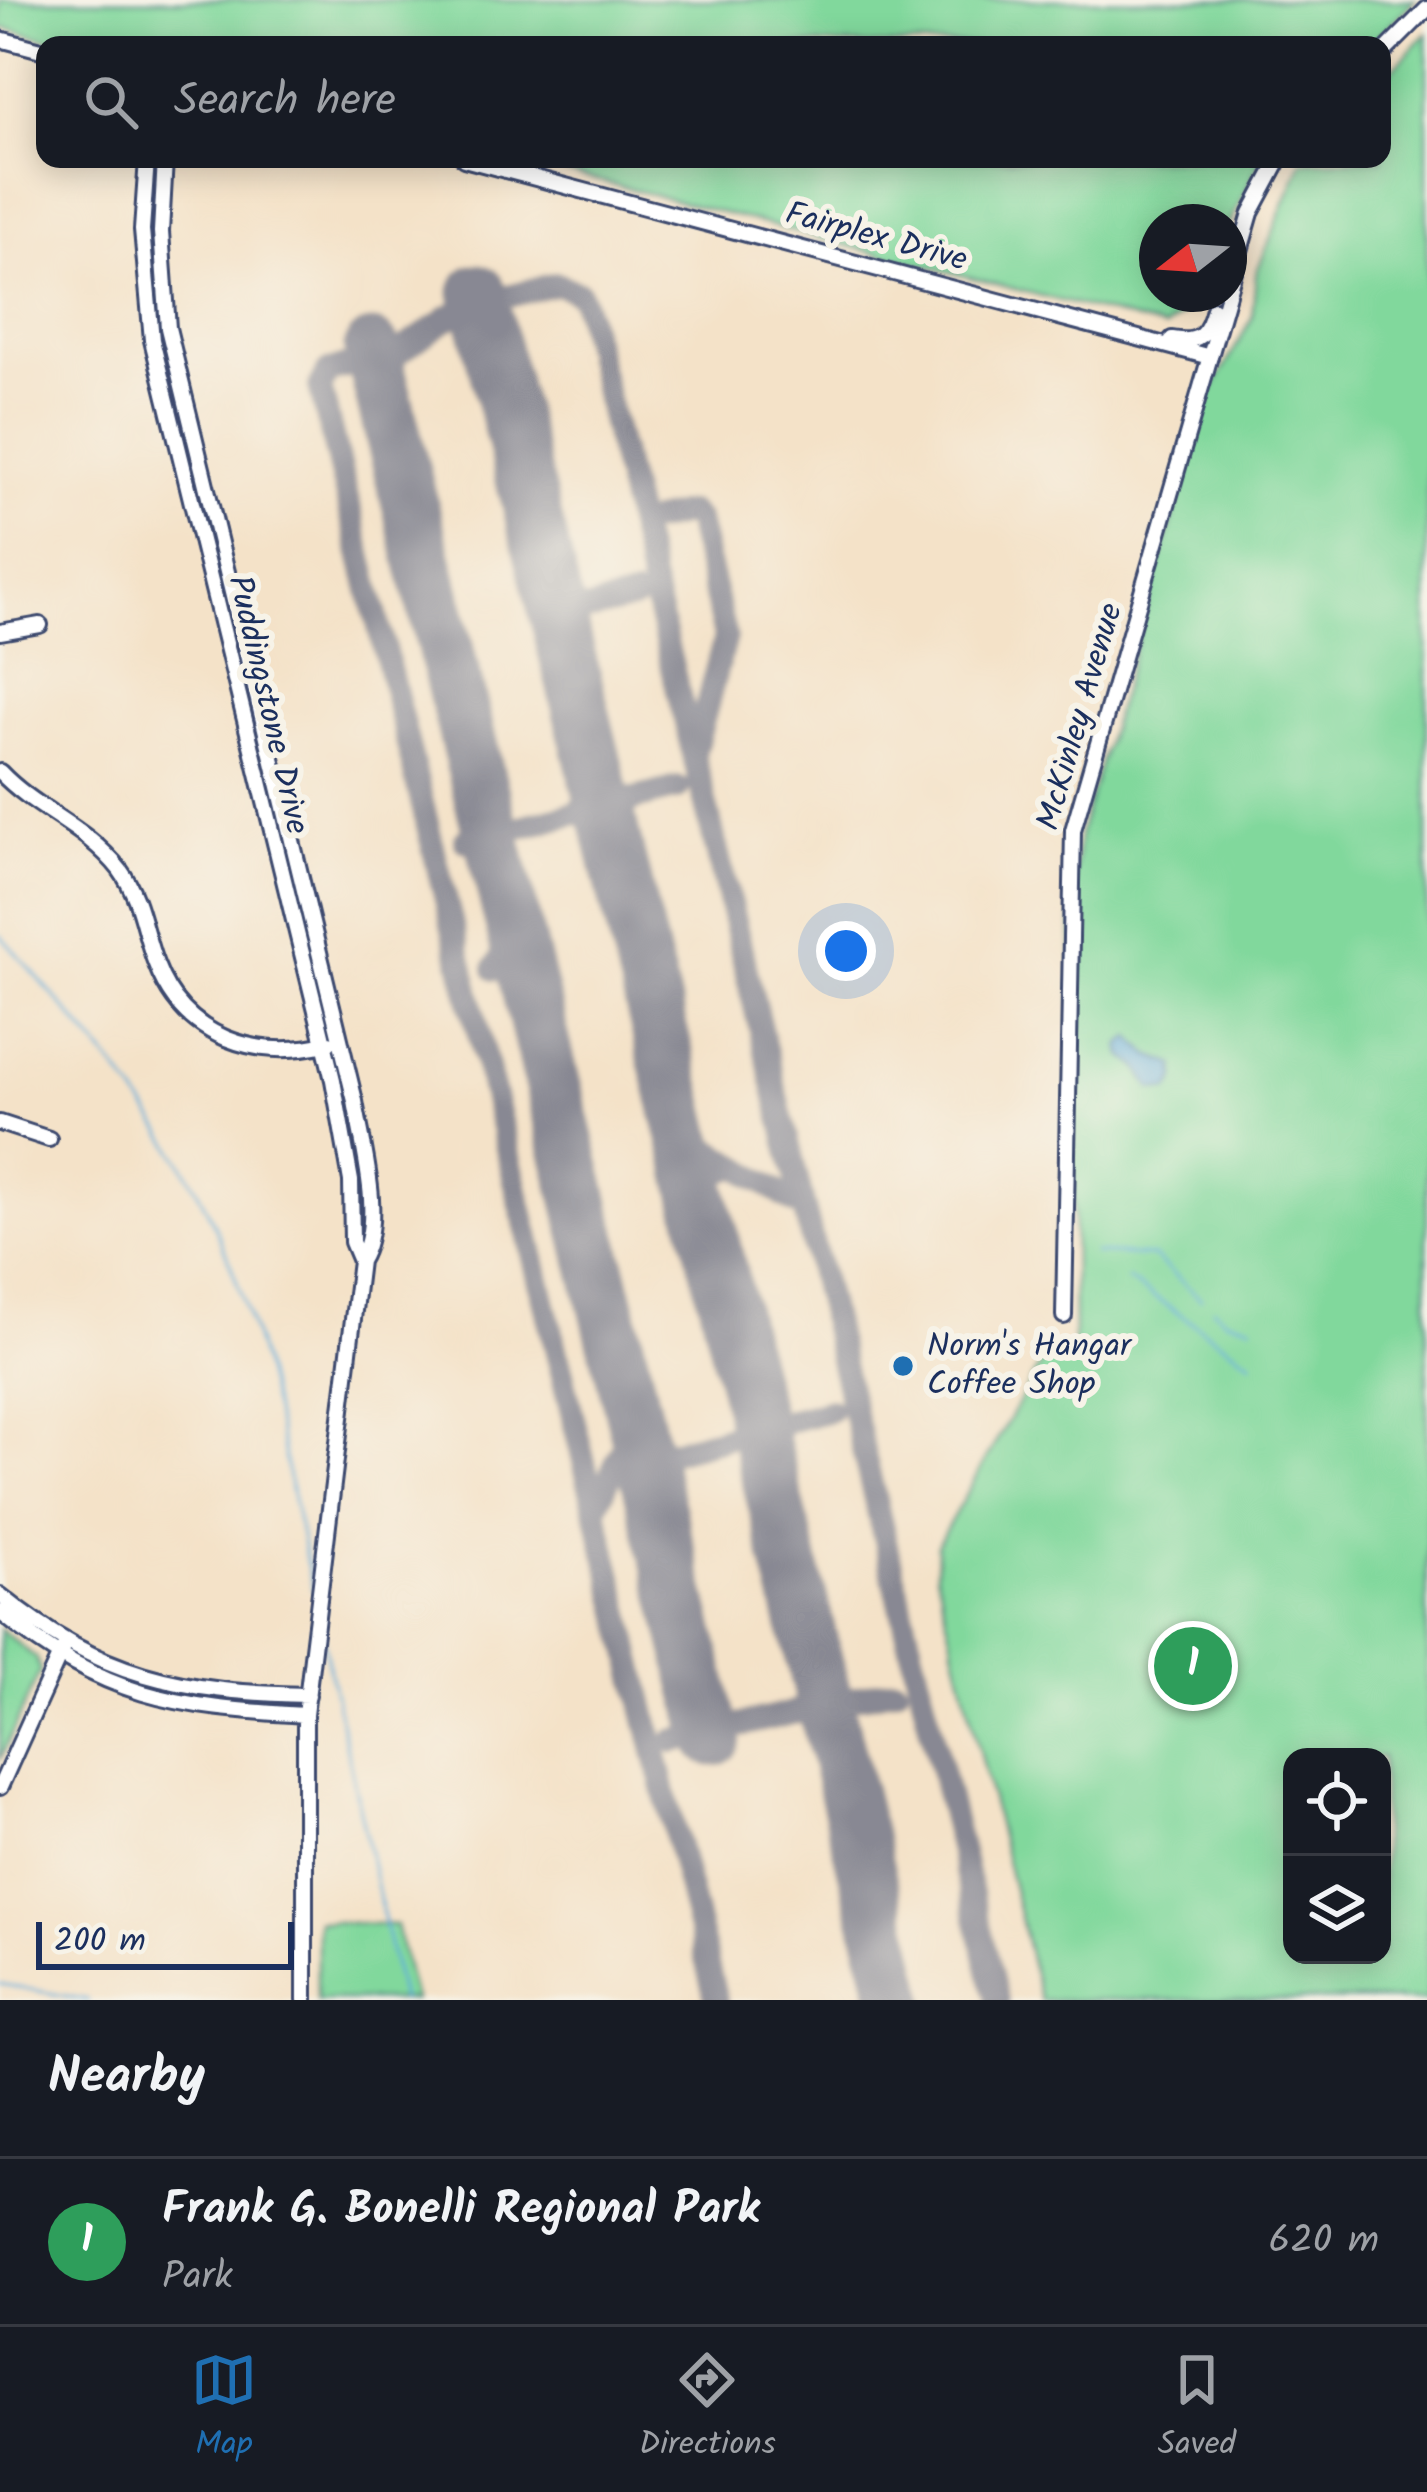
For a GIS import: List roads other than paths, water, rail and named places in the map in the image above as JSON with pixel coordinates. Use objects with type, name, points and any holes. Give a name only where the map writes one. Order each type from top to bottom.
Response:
[{"type":"street","points":[[1391,45],[1427,9]]},
{"type":"street","points":[[0,39],[36,49]]},
{"type":"street","name":"Puddingstone Drive","points":[[146,168],[142,230],[152,340],[367,1180],[368,1249],[360,1261],[305,1715],[305,1987]]},
{"type":"street","name":"Puddingstone Drive","points":[[165,168],[162,278],[167,328],[332,1042]]},
{"type":"street","name":"Fairplex Drive","points":[[498,168],[1210,357]]},
{"type":"street","points":[[1247,207],[1271,168]]},
{"type":"street","points":[[1247,227],[1273,168]]},
{"type":"street","points":[[1120,332],[1196,340],[1213,312]]},
{"type":"street","points":[[1210,357],[1222,312]]},
{"type":"street","name":"McKinley Avenue","points":[[1064,1316],[1072,830],[1210,357]]},
{"type":"street","points":[[0,632],[40,625]]},
{"type":"street","points":[[0,772],[30,799],[74,823],[117,866],[143,912],[166,987],[190,1016],[244,1047],[292,1051],[332,1042]]},
{"type":"street","points":[[0,1123],[49,1139]]},
{"type":"street","points":[[0,1595],[105,1683],[171,1704],[305,1715]]},
{"type":"street","points":[[0,1612],[62,1650],[170,1685],[308,1695]]},
{"type":"street","points":[[0,1787],[62,1650]]},
{"type":"water","points":[[1131,1037],[1149,1055],[1175,1065],[1176,1079],[1169,1090],[1152,1089],[1138,1067],[1123,1056],[1121,1045]]},
{"type":"waterway","points":[[0,935],[106,1056],[154,1120],[219,1235],[268,1385],[313,1591]]},
{"type":"waterway","points":[[1094,1253],[1153,1256],[1201,1299]]},
{"type":"waterway","points":[[1128,1280],[1252,1362]]},
{"type":"waterway","points":[[1213,1308],[1225,1319],[1252,1325]]},
{"type":"waterway","points":[[321,1630],[401,2000]]},
{"type":"waterway","points":[[0,1984],[88,2000]]},
{"type":"place","name":"Norm's Hangar Coffee Shop","points":[[903,1366]]},
{"type":"place","name":"Frank G. Bonelli Regional Park","points":[[1193,1666]]}]
